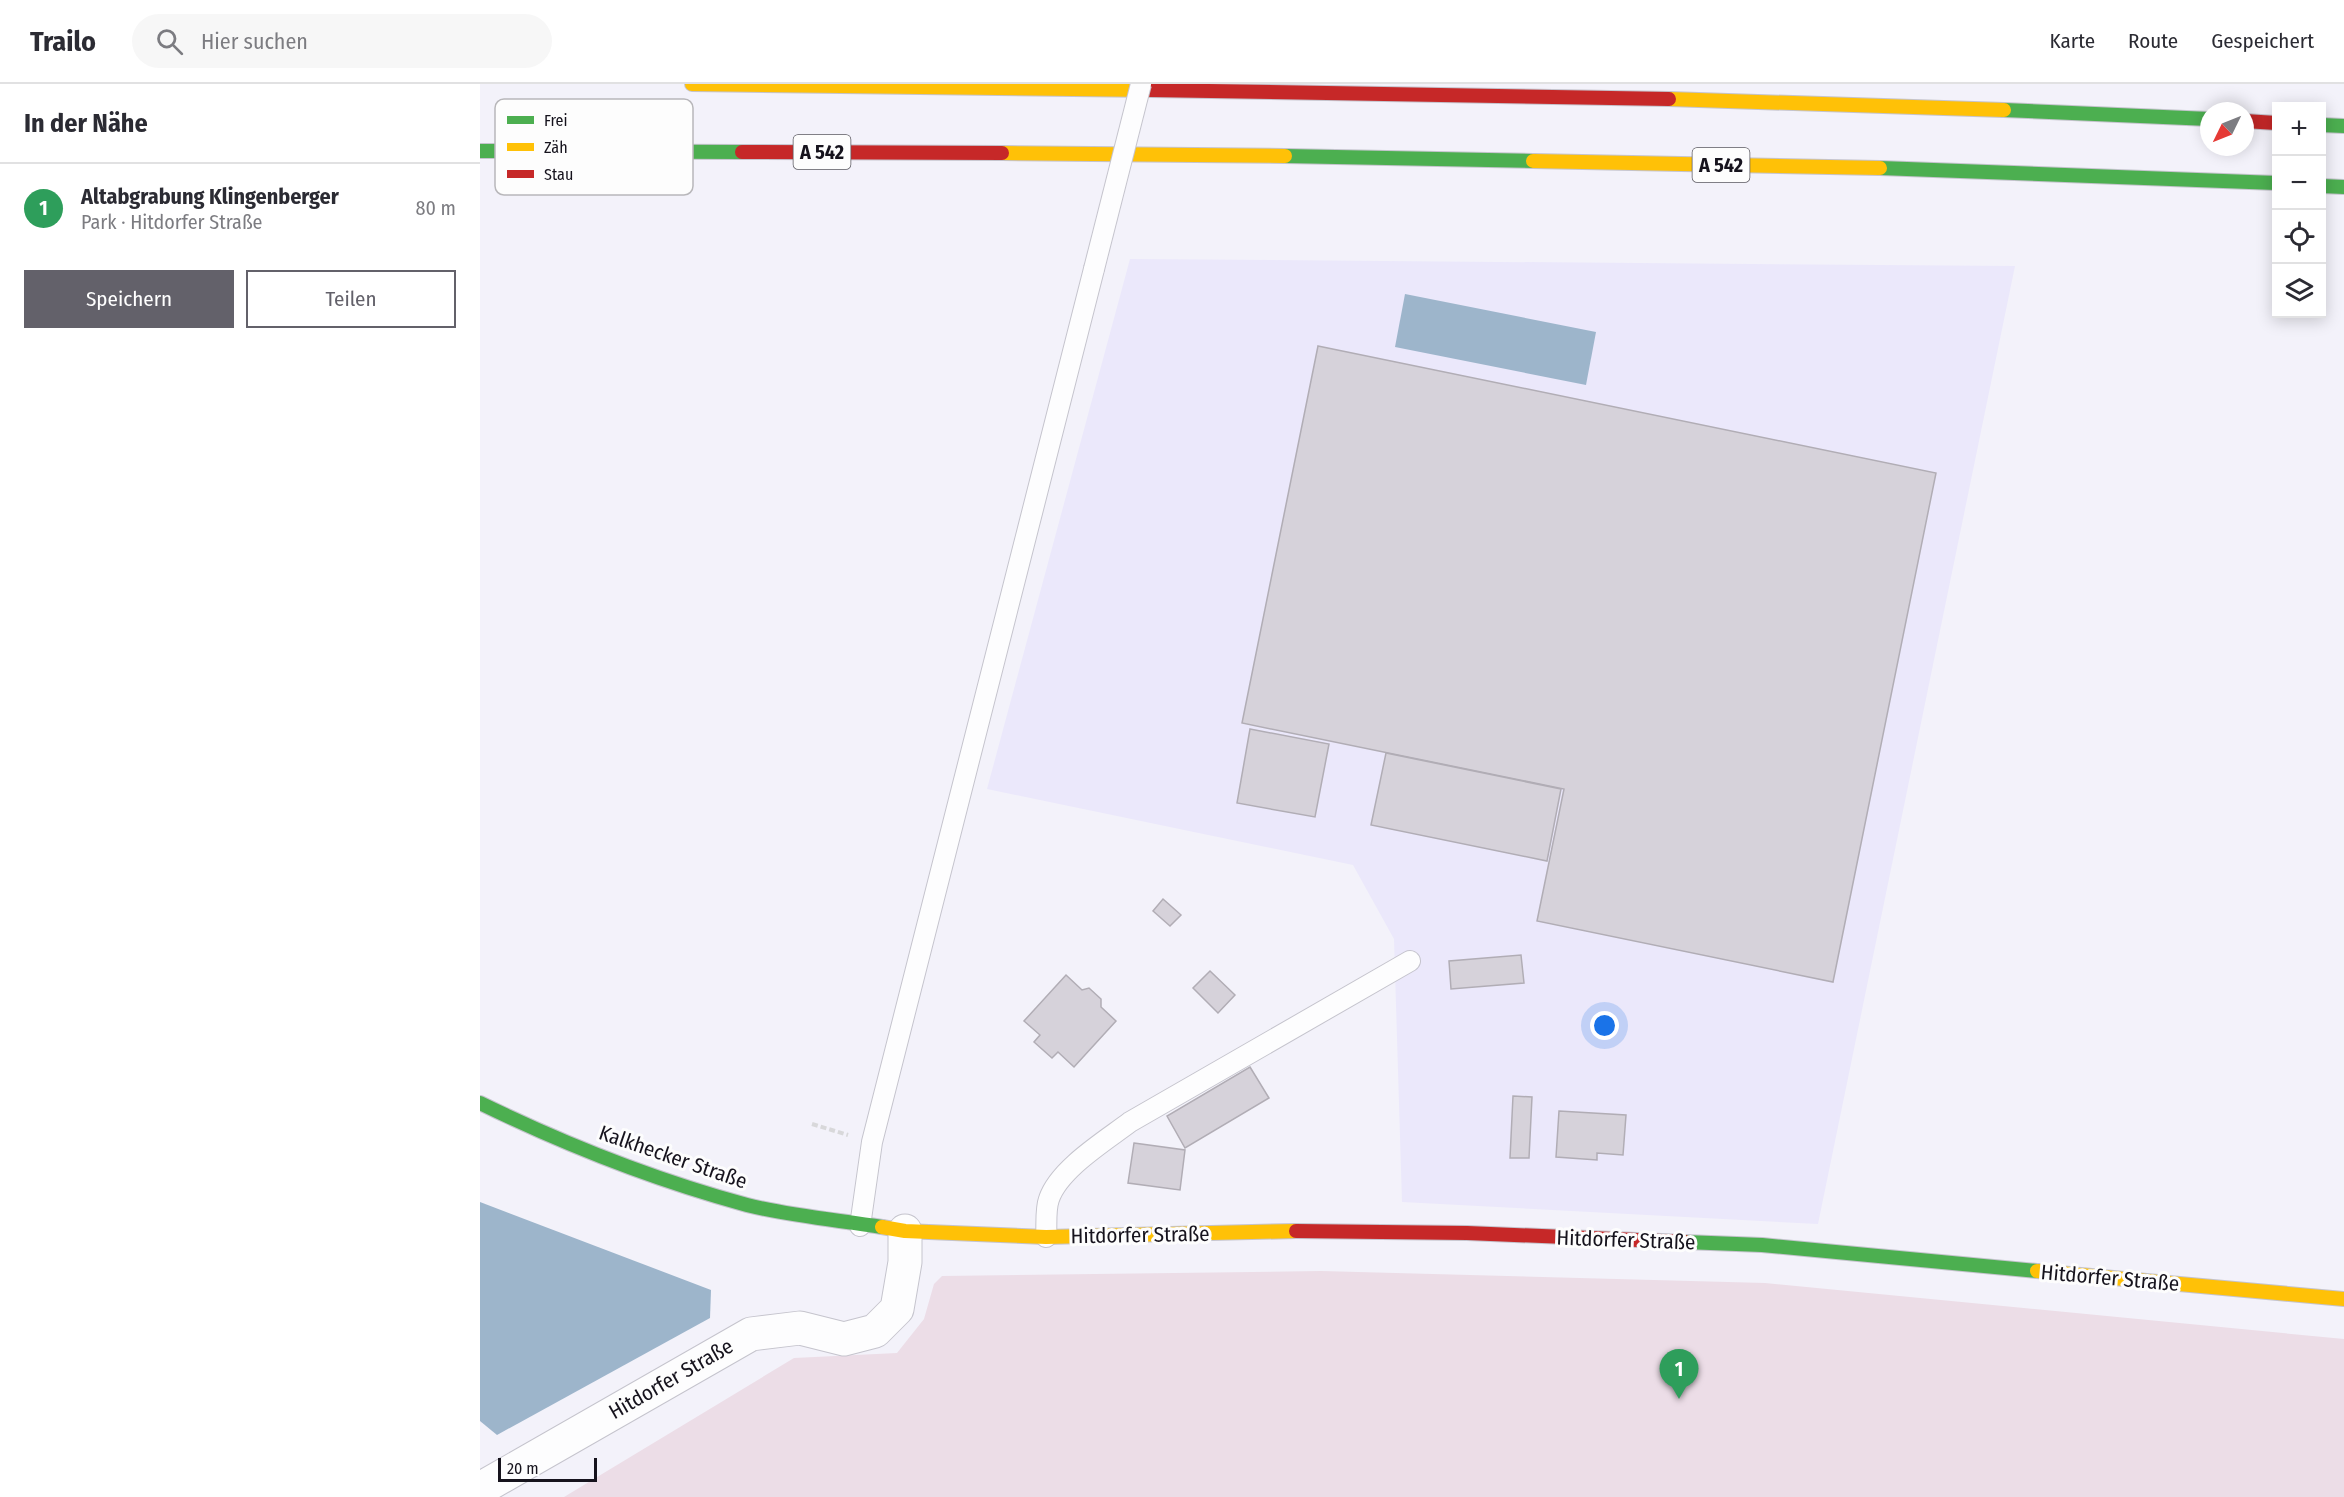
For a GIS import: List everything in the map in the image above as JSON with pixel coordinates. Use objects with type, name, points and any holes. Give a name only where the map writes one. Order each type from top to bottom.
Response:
[{"type":"main road","points":[[692,84],[1311,91],[1953,107],[2200,119]]},
{"type":"main road","points":[[2254,122],[2272,123]]},
{"type":"main road","points":[[2326,125],[2344,126]]},
{"type":"main road","name":"A 542","points":[[480,151],[495,151]]},
{"type":"main road","name":"A 542","points":[[693,152],[1164,153],[1971,170],[2272,183]]},
{"type":"main road","points":[[2326,186],[2344,187]]},
{"type":"main road","name":"Kalkhecker Straße","points":[[480,1103],[537,1131],[636,1170],[749,1205],[861,1226]]},
{"type":"main road","name":"Hitdorfer Straße","points":[[861,1226],[905,1231],[1046,1237],[1295,1231],[1432,1233],[1750,1245],[2344,1299]]},
{"type":"street","name":"Hitdorfer Straße","points":[[480,1489],[751,1334],[801,1328],[844,1339],[875,1332],[897,1309],[905,1262],[905,1231]]},
{"type":"lane","points":[[861,1226],[872,1142],[1141,84]]},
{"type":"lane","points":[[1046,1237],[1048,1200],[1060,1181],[1088,1154],[1130,1122],[1410,961]]},
{"type":"path","points":[[812,1124],[872,1142]]},
{"type":"shaded area","points":[[1130,259],[2015,266],[1818,1224],[1402,1202],[1394,939],[1353,865],[987,789]]},
{"type":"shaded area","points":[[1321,1271],[1765,1283],[2344,1339],[2344,1497],[564,1497],[794,1358],[897,1353],[924,1319],[934,1284],[942,1276]]},
{"type":"water","points":[[1405,294],[1596,332],[1586,385],[1395,347]]},
{"type":"water","points":[[480,1202],[711,1290],[710,1318],[497,1435],[480,1421]]},
{"type":"building","points":[[1318,346],[1936,473],[1833,982],[1537,921],[1564,789],[1242,723]]},
{"type":"building","points":[[1250,729],[1329,744],[1315,817],[1237,803]]},
{"type":"building","points":[[1386,753],[1561,789],[1547,861],[1371,825]]},
{"type":"building","points":[[1163,899],[1181,915],[1170,926],[1153,911]]},
{"type":"building","points":[[1521,955],[1524,983],[1451,989],[1449,961]]},
{"type":"building","points":[[1210,971],[1235,995],[1218,1013],[1193,988]]},
{"type":"building","points":[[1066,975],[1082,990],[1089,988],[1101,999],[1101,1007],[1116,1021],[1074,1067],[1058,1052],[1052,1058],[1034,1042],[1040,1035],[1024,1021]]},
{"type":"building","points":[[1250,1067],[1269,1098],[1185,1148],[1167,1116]]},
{"type":"building","points":[[1513,1096],[1532,1097],[1529,1158],[1510,1158]]},
{"type":"building","points":[[1559,1111],[1626,1115],[1623,1155],[1597,1153],[1597,1160],[1556,1157]]},
{"type":"building","points":[[1134,1143],[1185,1150],[1180,1190],[1128,1183]]},
{"type":"traffic: fast","points":[[2004,110],[2200,119]]},
{"type":"traffic: fast","points":[[2326,125],[2344,126]]},
{"type":"traffic: fast","points":[[480,151],[495,151]]},
{"type":"traffic: fast","points":[[693,152],[742,152]]},
{"type":"traffic: fast","points":[[1285,156],[1533,161]]},
{"type":"traffic: fast","points":[[1880,168],[2272,183]]},
{"type":"traffic: fast","points":[[2326,186],[2344,187]]},
{"type":"traffic: fast","points":[[480,1103],[611,1160],[713,1195],[780,1212],[882,1227]]},
{"type":"traffic: fast","points":[[1685,1242],[1762,1245],[2037,1271]]},
{"type":"traffic: slow","points":[[692,84],[1150,90]]},
{"type":"traffic: slow","points":[[1669,99],[2004,110]]},
{"type":"traffic: slow","points":[[1002,153],[1285,156]]},
{"type":"traffic: slow","points":[[1533,161],[1880,168]]},
{"type":"traffic: slow","points":[[882,1227],[905,1231],[1046,1237],[1296,1231]]},
{"type":"traffic: slow","points":[[2037,1271],[2344,1299]]},
{"type":"traffic: jam","points":[[1150,90],[1669,99]]},
{"type":"traffic: jam","points":[[2254,122],[2272,123]]},
{"type":"traffic: jam","points":[[742,152],[1002,153]]},
{"type":"traffic: jam","points":[[1296,1231],[1467,1233],[1685,1242]]},
{"type":"place","name":"Altabgrabung Klingenberger","points":[[1679,1399]]}]
